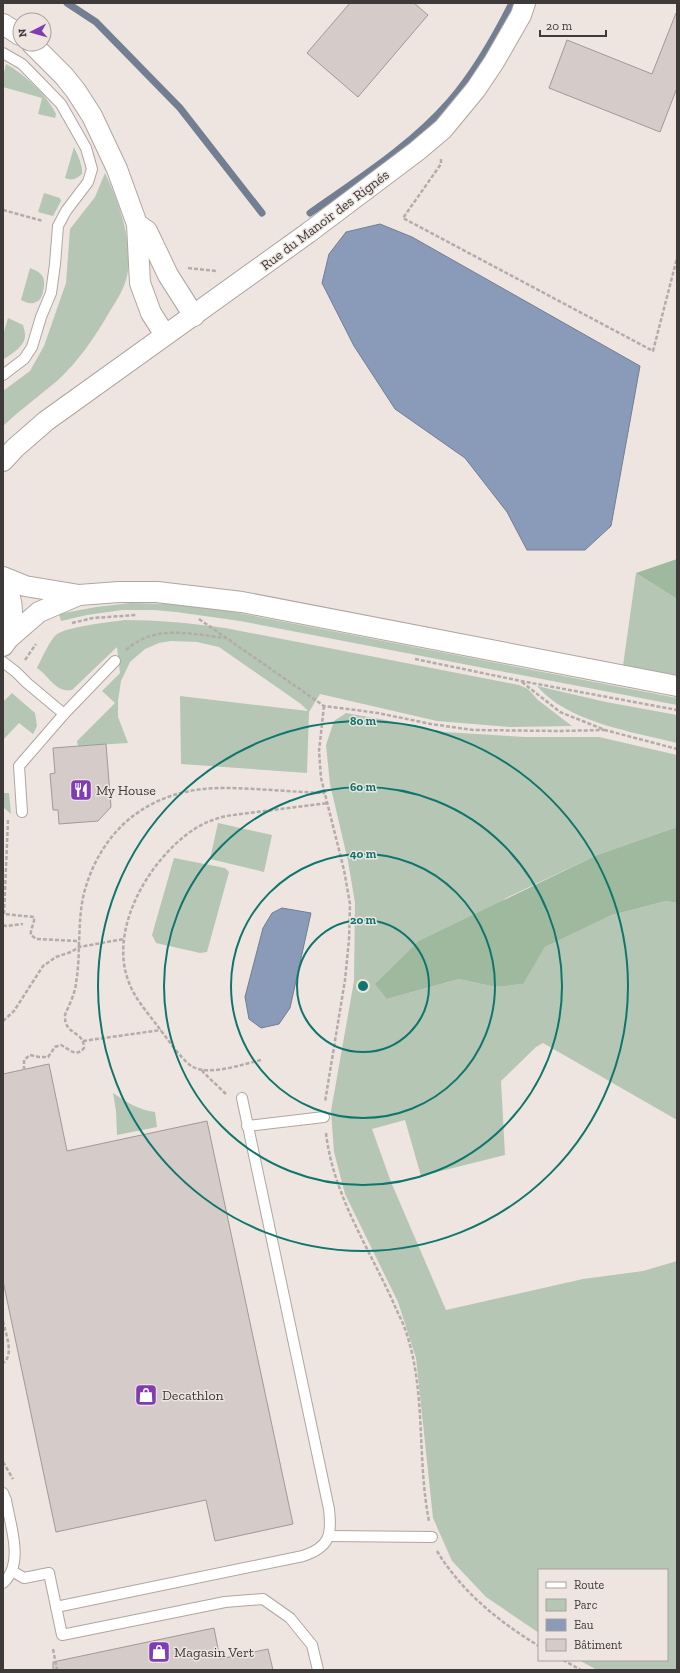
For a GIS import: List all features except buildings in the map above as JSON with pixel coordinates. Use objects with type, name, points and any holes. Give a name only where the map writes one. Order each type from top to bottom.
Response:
[{"type":"street","name":"Rue du Manoir des Rignés","points":[[3,460],[30,434],[308,233],[417,151],[443,129],[476,89],[494,62],[521,15],[525,3]]},
{"type":"street","points":[[3,24],[12,30]]},
{"type":"street","points":[[40,52],[64,76],[76,91],[92,116],[116,169],[138,224],[140,283],[151,313],[165,335]]},
{"type":"street","points":[[138,224],[147,231],[156,253],[168,275],[194,316]]},
{"type":"street","points":[[3,577],[25,586],[79,595],[119,592],[157,592],[242,602],[677,686]]},
{"type":"street","points":[[3,582],[8,590],[13,606],[12,623],[5,643]]},
{"type":"street","points":[[5,643],[39,612],[79,595]]},
{"type":"lane","points":[[3,53],[22,64],[61,104],[86,148],[92,168],[91,176],[66,211],[58,226],[51,293],[41,317],[32,347],[24,359],[3,375]]},
{"type":"lane","points":[[22,812],[19,766],[64,714],[115,661]]},
{"type":"lane","points":[[3,662],[64,714]]},
{"type":"lane","points":[[56,1607],[303,1556],[314,1552],[325,1545],[329,1536],[331,1523],[330,1509],[242,1098]]},
{"type":"lane","points":[[247,1126],[324,1118]]},
{"type":"lane","points":[[3,1493],[6,1500],[16,1556],[12,1571],[3,1583]]},
{"type":"lane","points":[[329,1536],[432,1537]]},
{"type":"lane","points":[[12,1571],[24,1578],[49,1573],[62,1635],[224,1602],[263,1599],[290,1618],[312,1645],[318,1670]]},
{"type":"path","points":[[443,129],[441,164],[403,218],[653,351],[677,258]]},
{"type":"path","points":[[3,210],[58,226]]},
{"type":"path","points":[[168,275],[185,267],[215,271],[222,269]]},
{"type":"path","points":[[70,623],[93,618],[140,615]]},
{"type":"path","points":[[197,618],[324,706],[378,713],[431,724],[473,730],[605,730]]},
{"type":"path","points":[[115,661],[135,641],[149,635],[170,632],[226,638]]},
{"type":"path","points":[[16,672],[37,643]]},
{"type":"path","points":[[677,710],[521,681],[560,712],[605,730],[677,749]]},
{"type":"path","points":[[324,706],[319,751],[322,778],[344,870],[350,904],[349,940],[345,980],[325,1101],[324,1118],[327,1144],[336,1182],[407,1334],[415,1366],[427,1513],[432,1537],[438,1552],[447,1567],[483,1606],[518,1633],[538,1645]]},
{"type":"path","points":[[24,1070],[24,1060],[30,1055],[48,1057],[54,1047],[61,1045],[72,1052],[77,1053],[81,1052],[84,1048],[83,1041],[68,1029],[65,1015],[76,985],[81,911],[84,893],[102,848],[115,831],[134,815],[167,797],[200,790],[221,788],[325,793]]},
{"type":"path","points":[[261,1060],[219,1070],[202,1070],[188,1064],[133,992],[128,979],[123,953],[124,939],[135,902],[147,877],[167,851],[194,829],[211,820],[226,816],[328,802]]},
{"type":"path","points":[[8,818],[4,914],[34,917],[31,935],[36,939],[78,941],[79,943]]},
{"type":"path","points":[[3,925],[24,924]]},
{"type":"path","points":[[3,1021],[14,1011],[43,966],[56,957],[71,952],[79,947],[124,939]]},
{"type":"path","points":[[83,1041],[161,1030]]},
{"type":"path","points":[[202,1070],[232,1100],[242,1098]]},
{"type":"path","points":[[3,1321],[10,1352],[6,1361],[3,1363]]},
{"type":"path","points":[[566,1661],[580,1670]]},
{"type":"green space","points":[[6,64],[20,73],[41,92],[56,114],[55,118],[38,114],[42,98],[3,87],[3,77]]},
{"type":"green space","points":[[74,147],[79,157],[82,174],[72,179],[65,178]]},
{"type":"green space","points":[[105,173],[120,210],[127,237],[129,264],[124,285],[118,299],[86,349],[72,366],[57,381],[3,426],[3,391],[30,371],[44,346],[66,283],[70,229],[95,197]]},
{"type":"green space","points":[[44,193],[60,198],[61,201],[53,216],[38,212]]},
{"type":"green space","points":[[30,268],[41,274],[44,283],[41,298],[32,303],[28,303],[21,300]]},
{"type":"green space","points":[[8,318],[23,325],[25,339],[18,349],[4,359],[3,335]]},
{"type":"green space","points":[[677,559],[677,599],[636,573]]},
{"type":"green space","points":[[636,573],[677,599],[677,676],[623,666]]},
{"type":"green space","points":[[130,603],[171,604],[218,609],[677,698],[677,705],[240,621],[154,610],[122,610],[87,615],[61,621],[59,614],[96,607]]},
{"type":"green space","points":[[124,620],[174,622],[225,628],[519,685],[528,689],[538,700],[572,726],[510,727],[437,721],[320,694],[309,712],[307,773],[181,764],[180,696],[308,711],[301,704],[219,647],[197,642],[171,641],[159,643],[145,649],[130,662],[121,681],[118,701],[118,717],[128,743],[78,746],[77,741],[115,703],[102,691],[120,673],[117,647],[72,690],[61,689],[37,668],[51,641],[61,632],[78,627]]},
{"type":"green space","points":[[537,686],[606,702],[677,715],[677,743],[621,730],[583,717],[565,709]]},
{"type":"green space","points":[[12,693],[35,713],[37,726],[33,734],[19,723],[3,740],[3,702]]},
{"type":"green space","points":[[346,713],[444,732],[525,737],[599,737],[677,755],[677,827],[597,855],[506,898],[387,999],[459,979],[495,987],[522,984],[545,947],[612,915],[666,901],[677,903],[677,1120],[543,1043],[536,1047],[501,1081],[505,1155],[421,1176],[405,1120],[372,1129],[391,1182],[446,1310],[583,1279],[643,1271],[677,1261],[677,1670],[597,1670],[581,1661],[668,1661],[668,1569],[538,1569],[538,1632],[486,1597],[452,1561],[433,1518],[416,1358],[398,1302],[345,1194],[334,1152],[331,1111],[354,981],[355,903],[348,861],[330,784],[326,745],[334,721]]},
{"type":"green space","points":[[3,793],[9,793],[11,814],[3,807]]},
{"type":"green space","points":[[218,823],[272,835],[264,872],[210,859]]},
{"type":"green space","points":[[677,827],[677,903],[666,901],[612,915],[545,947],[523,984],[495,987],[459,979],[387,999],[375,984],[419,941],[597,855]]},
{"type":"green space","points":[[174,858],[225,868],[229,872],[207,952],[200,953],[156,943],[152,935]]},
{"type":"green space","points":[[113,1093],[133,1105],[155,1112],[157,1127],[117,1135],[116,1111]]},
{"type":"water","points":[[380,224],[412,237],[640,366],[611,526],[585,550],[527,550],[507,512],[465,458],[395,409],[354,346],[322,283],[329,254],[346,232]]},
{"type":"water","points":[[282,908],[311,913],[290,1008],[279,1024],[261,1028],[249,1019],[245,997],[263,928],[272,913]]},
{"type":"waterway","points":[[67,3],[96,22],[180,108],[262,213]]},
{"type":"waterway","points":[[310,213],[383,161],[418,133],[435,117],[459,90],[476,66],[499,29],[512,3]]},
{"type":"place","name":"My House","points":[[81,790]]},
{"type":"place","name":"Decathlon","points":[[146,1395]]},
{"type":"place","name":"Magasin Vert","points":[[159,1652]]}]
